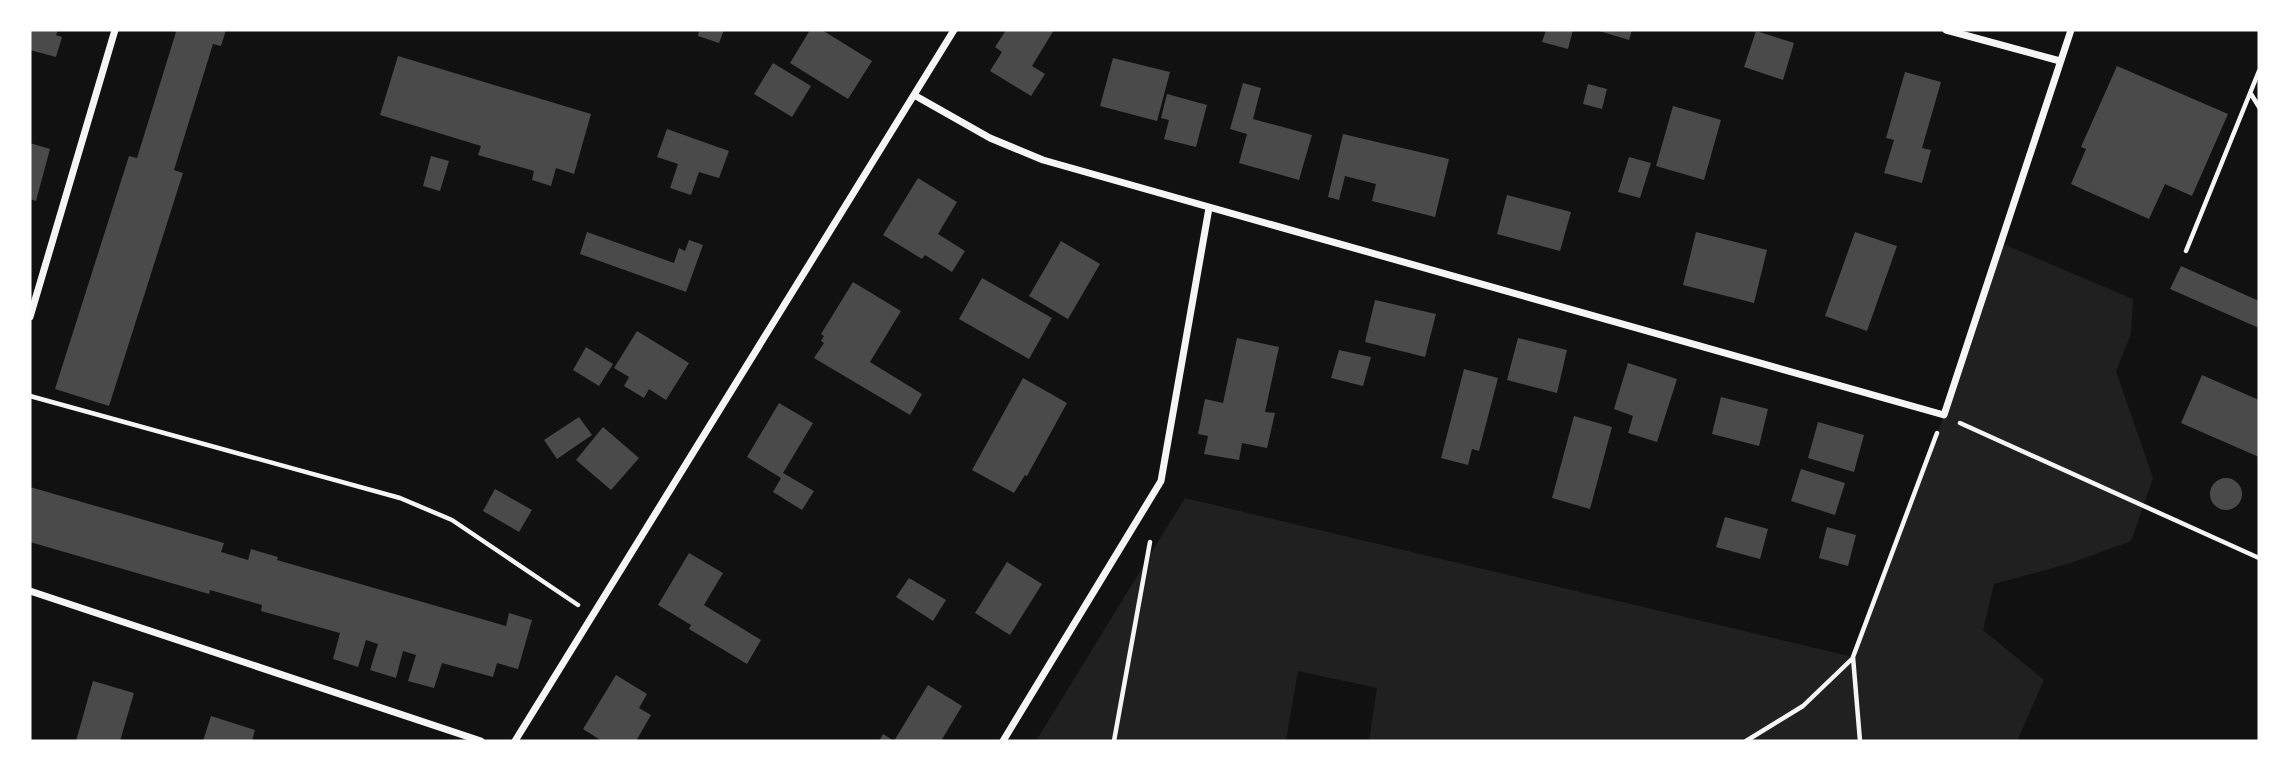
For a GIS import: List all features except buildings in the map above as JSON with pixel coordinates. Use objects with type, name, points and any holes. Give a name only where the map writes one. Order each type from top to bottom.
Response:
[{"type":"street","points":[[30,317],[115,30]]},
{"type":"street","points":[[515,741],[954,30]]},
{"type":"street","points":[[1946,30],[2060,61]]},
{"type":"street","points":[[914,95],[1017,150],[1209,208],[1944,415],[2071,30]]},
{"type":"street","points":[[1003,741],[1161,481],[1209,208]]},
{"type":"street","points":[[30,591],[481,741]]},
{"type":"path","points":[[2186,251],[2259,71]]},
{"type":"path","points":[[2250,93],[2259,107]]},
{"type":"path","points":[[30,396],[400,498],[452,520],[593,615]]},
{"type":"path","points":[[1746,741],[1803,706],[1853,657],[1944,415],[2259,558]]},
{"type":"path","points":[[1114,741],[1151,536]]},
{"type":"path","points":[[1853,657],[1860,741]]},
{"type":"shaded area","points":[[2001,243],[2133,299],[2131,334],[2116,371],[2153,478],[2131,541],[2071,563],[1994,584],[1983,630],[2044,680],[2017,741],[1369,741],[1377,688],[1298,671],[1286,741],[1036,741],[1185,498],[1853,657],[1944,415]]}]
